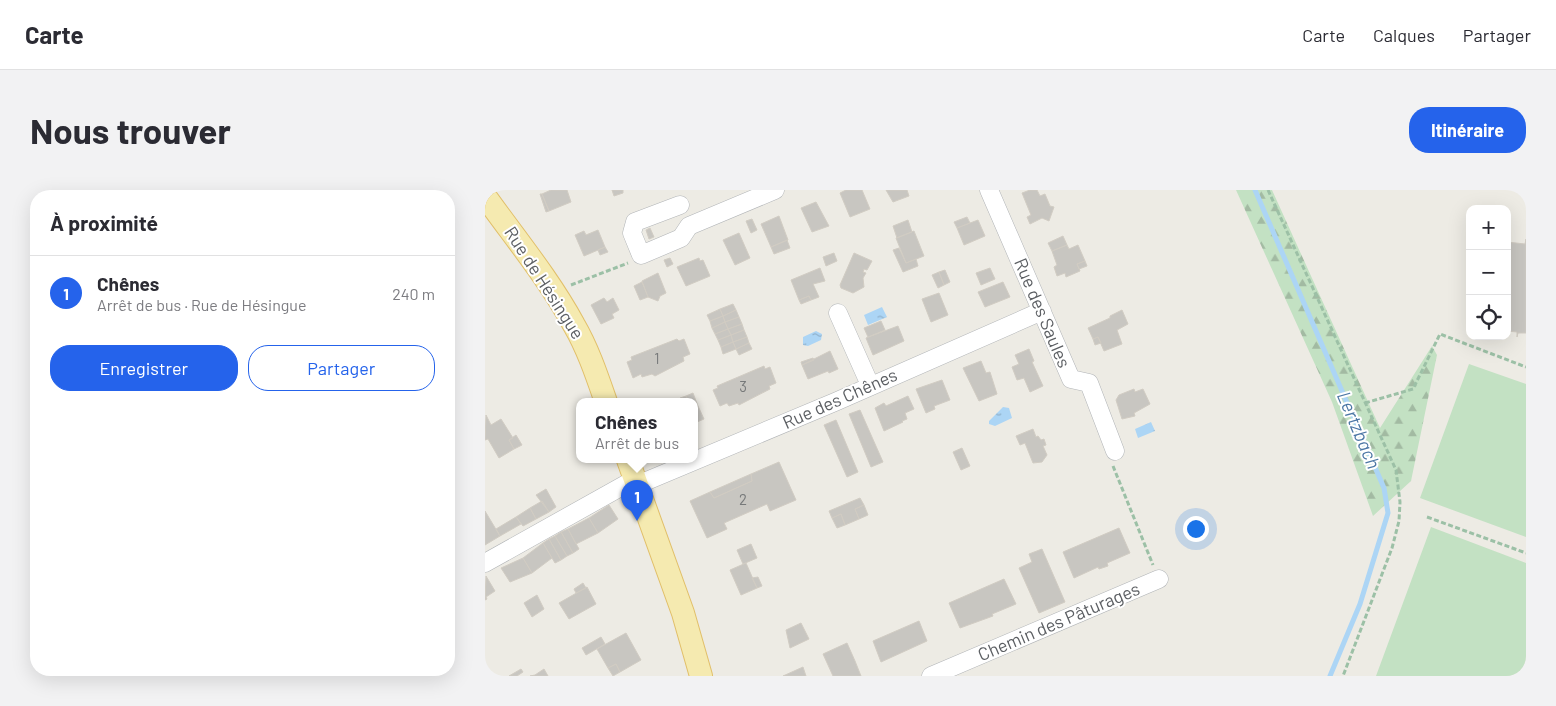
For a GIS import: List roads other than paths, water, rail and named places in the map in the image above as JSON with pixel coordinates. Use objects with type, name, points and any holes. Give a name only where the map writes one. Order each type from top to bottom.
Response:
[{"type":"main road","name":"Rue de Hésingue","points":[[485,194],[554,292],[574,324],[588,353],[605,398]]},
{"type":"main road","points":[[633,475],[683,613],[701,676]]},
{"type":"street","points":[[485,194],[492,190]]},
{"type":"street","points":[[689,226],[677,197],[635,222],[632,233],[641,255],[681,238],[689,226],[775,190]]},
{"type":"street","name":"Rue des Saules","points":[[989,190],[1071,379],[1089,383],[1115,451]]},
{"type":"street","name":"Rue des Chênes","points":[[698,450],[870,385],[1042,311]]},
{"type":"street","points":[[838,313],[870,385]]},
{"type":"street","name":"Rue des Chênes","points":[[485,563],[633,475],[665,463]]},
{"type":"street","name":"Chemin des Pâturages","points":[[931,676],[1159,579]]},
{"type":"water","points":[[882,307],[887,317],[868,325],[864,315]]},
{"type":"water","points":[[816,331],[822,334],[821,340],[808,346],[803,345],[803,337]]},
{"type":"water","points":[[1003,407],[1009,408],[1012,418],[995,426],[989,424],[989,421]]},
{"type":"water","points":[[1151,422],[1155,431],[1138,438],[1135,429]]},
{"type":"waterway","name":"Lertzbach","points":[[1255,190],[1384,488],[1388,513],[1360,604],[1330,676]]},
{"type":"place","name":"Chênes","points":[[637,521]]}]
